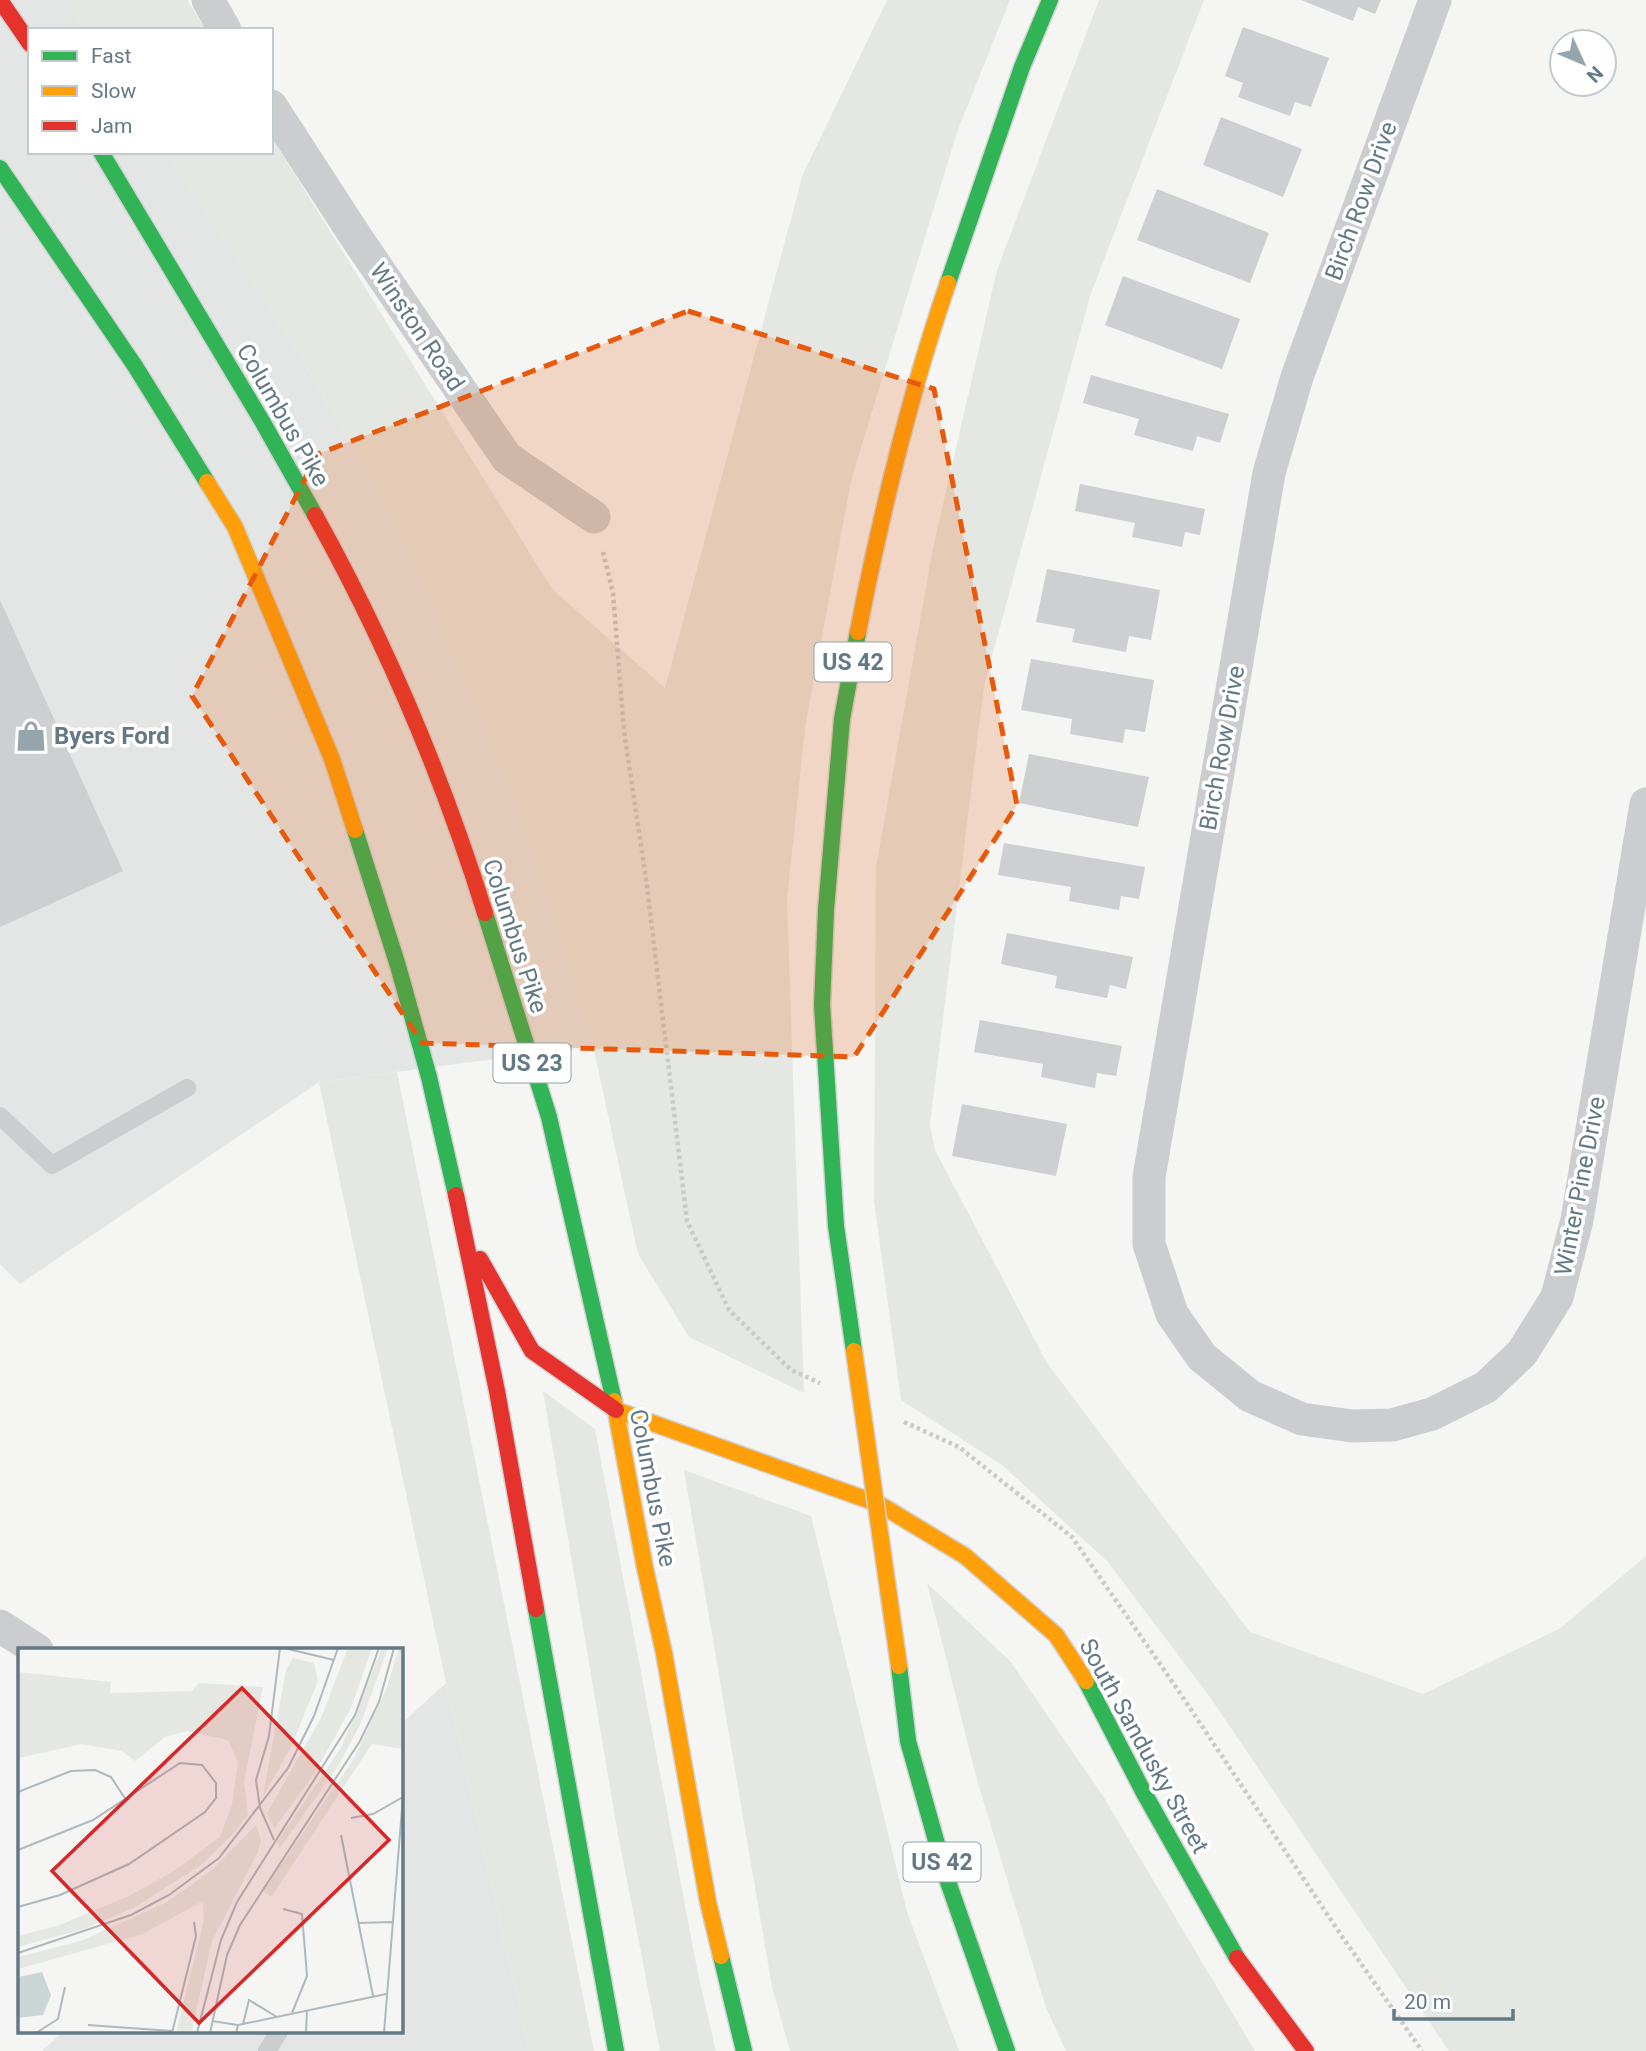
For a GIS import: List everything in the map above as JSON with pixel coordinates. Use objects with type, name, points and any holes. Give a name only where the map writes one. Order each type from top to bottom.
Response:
[{"type":"main road","points":[[0,0],[28,41]]},
{"type":"main road","name":"US 42","points":[[1007,2051],[942,1864],[908,1741],[836,1226],[822,1005],[842,719],[878,527],[934,324],[996,141],[1050,0]]},
{"type":"main road","name":"Columbus Pike","points":[[102,154],[262,421],[348,575],[400,683],[472,871],[549,1117],[616,1410],[645,1568],[664,1653],[708,1902],[744,2051]]},
{"type":"main road","points":[[0,168],[135,366],[235,527],[332,759],[398,966],[429,1077],[464,1229],[497,1391],[616,2051]]},
{"type":"main road","name":"South Sandusky Street","points":[[464,1229],[532,1351],[616,1410],[878,1504],[965,1556],[1056,1635],[1091,1689],[1144,1793],[1230,1948],[1306,2051]]},
{"type":"street","points":[[208,0],[224,28]]},
{"type":"street","name":"Birch Row Drive","points":[[1336,1424],[1302,1419],[1250,1396],[1202,1357],[1172,1314],[1149,1244],[1149,1177],[1269,473],[1297,377],[1436,0]]},
{"type":"street","name":"Winston Road","points":[[273,109],[356,237],[507,458],[594,517]]},
{"type":"street","name":"Winter Pine Drive","points":[[1336,1424],[1392,1424],[1432,1414],[1486,1387],[1522,1353],[1557,1297],[1577,1220],[1646,804]]},
{"type":"street","points":[[0,1626],[34,1648]]},
{"type":"lane","points":[[0,1116],[52,1165],[187,1088]]},
{"type":"lane","points":[[267,2051],[278,2034]]},
{"type":"path","points":[[594,517],[613,593],[624,732],[647,886],[687,1221],[729,1310],[792,1370],[827,1387]]},
{"type":"path","points":[[900,1419],[960,1447],[1072,1537],[1422,2051]]},
{"type":"highlighted area","points":[[688,311],[934,389],[1017,805],[854,1057],[422,1043],[192,696],[318,454]]},
{"type":"shaded area","points":[[0,0],[64,0],[84,28],[28,28],[28,154],[167,154],[291,340],[393,516],[513,794],[593,1046],[319,1082],[20,1284],[0,1264]]},
{"type":"shaded area","points":[[64,0],[187,0],[205,28],[84,28]]},
{"type":"shaded area","points":[[887,0],[1010,0],[957,132],[851,481],[805,728],[787,900],[804,1393],[689,1337],[638,1254],[593,1046],[513,794],[393,516],[291,340],[167,154],[273,154],[273,139],[552,589],[665,688],[803,174]]},
{"type":"shaded area","points":[[1099,0],[1204,0],[1090,296],[984,686],[930,1124],[935,1150],[1047,1363],[1250,1632],[1423,1694],[1559,1629],[1646,1556],[1646,2051],[1449,2051],[1212,1700],[1108,1562],[1002,1465],[901,1400],[874,1201],[876,867],[933,548],[997,270]]},
{"type":"shaded area","points":[[397,1072],[594,2051],[529,2051],[446,1683],[319,1082]]},
{"type":"shaded area","points":[[543,1391],[595,1429],[698,1974],[716,2051],[660,2051],[617,1829]]},
{"type":"shaded area","points":[[684,1470],[811,1516],[907,1912],[959,2051],[790,2051],[772,1987]]},
{"type":"shaded area","points":[[927,1583],[1010,1661],[1103,1796],[1255,2051],[1066,2051],[1046,2008],[977,1780]]},
{"type":"shaded area","points":[[446,1683],[529,2051],[42,2051],[61,2034],[402,2034],[402,1723]]},
{"type":"building","points":[[1301,0],[1381,0],[1375,14],[1358,7],[1353,21]]},
{"type":"building","points":[[1243,27],[1329,58],[1311,107],[1295,102],[1290,116],[1238,97],[1243,83],[1225,76]]},
{"type":"building","points":[[1221,117],[1302,149],[1283,197],[1203,165]]},
{"type":"building","points":[[1157,189],[1269,233],[1250,283],[1137,240]]},
{"type":"building","points":[[1123,276],[1240,319],[1222,369],[1105,325]]},
{"type":"building","points":[[1091,375],[1229,414],[1220,443],[1197,436],[1193,451],[1134,435],[1139,419],[1083,403]]},
{"type":"building","points":[[1080,484],[1205,509],[1200,535],[1185,532],[1182,547],[1132,537],[1135,523],[1075,511]]},
{"type":"building","points":[[1047,569],[1160,590],[1151,640],[1129,636],[1126,652],[1072,642],[1075,629],[1036,622]]},
{"type":"building","name":"Byers Ford","points":[[0,600],[123,871],[0,927]]},
{"type":"building","points":[[1031,659],[1154,680],[1145,732],[1125,729],[1123,743],[1070,734],[1072,719],[1021,710]]},
{"type":"building","points":[[1029,754],[1149,777],[1138,827],[1019,803]]},
{"type":"building","points":[[1004,843],[1145,867],[1139,899],[1121,896],[1119,910],[1069,901],[1071,887],[998,875]]},
{"type":"building","points":[[1007,933],[1133,957],[1126,989],[1110,985],[1107,998],[1055,988],[1057,976],[1001,964]]},
{"type":"building","points":[[980,1020],[1122,1046],[1116,1076],[1097,1073],[1095,1088],[1041,1077],[1043,1064],[974,1052]]},
{"type":"building","points":[[962,1104],[1067,1124],[1056,1176],[952,1156]]},
{"type":"traffic: fast","points":[[948,283],[1022,67],[1050,0]]},
{"type":"traffic: fast","points":[[102,154],[315,515]]},
{"type":"traffic: fast","points":[[0,168],[135,366],[207,482]]},
{"type":"traffic: fast","points":[[854,1351],[836,1226],[822,1005],[826,910],[842,719],[858,632]]},
{"type":"traffic: fast","points":[[355,830],[398,966],[429,1077],[456,1195]]},
{"type":"traffic: fast","points":[[485,913],[549,1117],[614,1401]]},
{"type":"traffic: fast","points":[[536,1609],[616,2051]]},
{"type":"traffic: fast","points":[[899,1666],[908,1741],[946,1876],[1007,2051]]},
{"type":"traffic: fast","points":[[1086,1681],[1144,1793],[1237,1958]]},
{"type":"traffic: fast","points":[[721,1956],[744,2051]]},
{"type":"traffic: slow","points":[[858,632],[897,456],[948,283]]},
{"type":"traffic: slow","points":[[207,482],[235,527],[332,759],[355,830]]},
{"type":"traffic: slow","points":[[854,1351],[899,1666]]},
{"type":"traffic: slow","points":[[614,1401],[664,1653],[708,1902],[721,1956]]},
{"type":"traffic: slow","points":[[616,1410],[879,1504],[965,1556],[1056,1635],[1086,1681]]},
{"type":"traffic: jam","points":[[0,0],[28,41]]},
{"type":"traffic: jam","points":[[315,515],[365,611],[410,709],[450,810],[485,913]]},
{"type":"traffic: jam","points":[[456,1195],[497,1391],[536,1609]]},
{"type":"traffic: jam","points":[[480,1259],[532,1351],[616,1410]]},
{"type":"traffic: jam","points":[[1237,1958],[1306,2051]]},
{"type":"place","name":"Byers Ford","points":[[31,736]]}]
